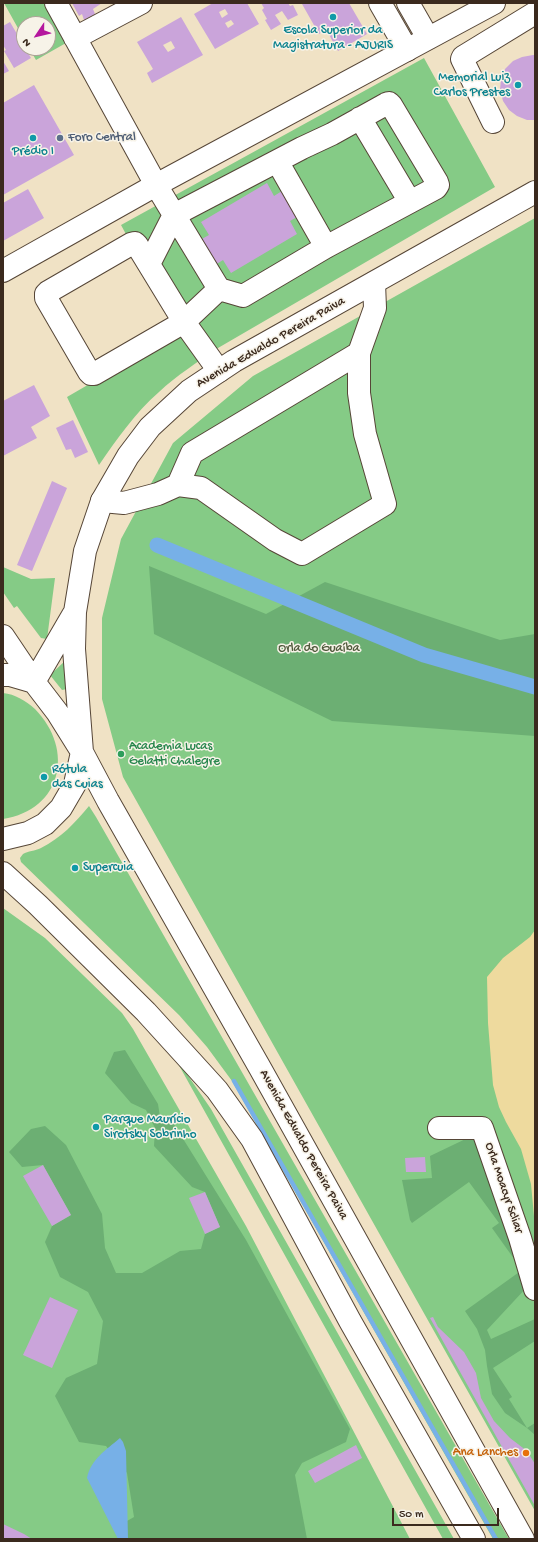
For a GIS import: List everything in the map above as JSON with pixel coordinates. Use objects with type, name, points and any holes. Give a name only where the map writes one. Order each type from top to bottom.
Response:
[{"type":"main road","points":[[56,3],[156,185],[174,215],[220,289],[243,296],[326,247],[436,188],[438,185],[389,103],[174,215],[149,264]]},
{"type":"main road","points":[[75,38],[140,3]]},
{"type":"main road","points":[[380,3],[407,50]]},
{"type":"main road","points":[[408,3],[428,38]]},
{"type":"main road","points":[[3,271],[156,185],[494,3]]},
{"type":"main road","points":[[493,122],[462,59],[535,13]]},
{"type":"main road","points":[[360,118],[410,202]]},
{"type":"main road","points":[[276,161],[326,247]]},
{"type":"main road","name":"Avenida Edvaldo Pereira Paiva","points":[[3,839],[28,833],[45,824],[61,808],[75,784],[82,752],[74,649],[75,612],[85,552],[102,501],[128,456],[150,427],[190,391],[219,371],[535,192]]},
{"type":"main road","points":[[219,371],[184,322],[135,243],[46,294],[46,298],[88,372],[94,374],[184,322],[220,289]]},
{"type":"main road","points":[[102,501],[124,503],[158,494],[178,485],[200,488],[275,540],[302,554],[385,504],[365,434],[359,393],[359,353],[375,308],[374,283]]},
{"type":"main road","points":[[178,485],[192,453],[359,353]]},
{"type":"main road","name":"Avenida Edvaldo Pereira Paiva","points":[[34,682],[75,612]]},
{"type":"main road","points":[[3,636],[34,682],[57,712],[82,752]]},
{"type":"main road","points":[[3,675],[10,675],[34,682]]},
{"type":"main road","name":"Avenida Edvaldo Pereira Paiva","points":[[82,752],[112,808],[268,1082],[523,1539]]},
{"type":"main road","points":[[3,873],[38,905],[146,1012],[217,1090],[252,1139],[350,1321],[474,1539]]},
{"type":"main road","points":[[3,882],[38,905]]},
{"type":"main road","name":"Orla Moacyr Scliar","points":[[439,1128],[482,1128],[515,1223],[535,1289]]},
{"type":"green space","points":[[4,3],[44,3],[51,16],[16,16],[16,25]]},
{"type":"green space","points":[[56,25],[66,43],[56,49]]},
{"type":"green space","points":[[34,56],[43,56],[36,60]]},
{"type":"green space","points":[[424,58],[495,187],[218,348],[188,369],[150,400],[134,417],[99,465],[67,397],[179,332],[121,225]]},
{"type":"green space","name":"Orla do Guaíba","points":[[535,218],[535,1511],[123,777],[102,699],[102,618],[121,539],[173,443],[253,376]]},
{"type":"green space","points":[[149,566],[266,614],[325,582],[500,640],[535,634],[535,736],[332,721],[154,634]]},
{"type":"green space","points":[[3,567],[31,579],[55,578],[47,639],[41,638],[17,606],[14,608],[3,592]]},
{"type":"green space","points":[[66,660],[67,689],[62,690],[50,675]]},
{"type":"green space","points":[[3,693],[20,698],[35,709],[48,725],[55,742],[58,759],[56,776],[50,791],[39,804],[23,813],[3,819]]},
{"type":"green space","points":[[89,806],[509,1539],[493,1539],[232,1081],[207,1047],[179,1015],[21,862],[20,858],[23,854],[41,848],[55,840],[73,824]]},
{"type":"green space","name":"Parque Maurício Sirotsky Sobrinho","points":[[3,908],[45,938],[122,1013],[133,1029],[246,1226],[410,1539],[3,1539]]},
{"type":"green space","points":[[125,1050],[158,1104],[160,1117],[172,1121],[246,1240],[350,1429],[346,1442],[302,1463],[295,1475],[307,1539],[121,1539],[120,1525],[134,1517],[127,1473],[106,1446],[79,1442],[55,1396],[66,1378],[97,1364],[103,1321],[88,1292],[60,1277],[45,1242],[52,1226],[71,1215],[43,1165],[22,1167],[9,1152],[31,1129],[45,1126],[66,1145],[102,1214],[105,1248],[116,1273],[142,1273],[180,1251],[201,1249],[205,1234],[220,1227],[205,1192],[192,1187],[154,1146],[155,1128],[146,1110],[131,1103],[105,1073],[114,1052]]},
{"type":"green space","points":[[171,1051],[211,1109],[454,1539],[443,1539]]},
{"type":"green space","points":[[476,1134],[522,1270],[492,1228],[499,1223],[469,1182],[412,1223],[410,1220],[402,1180],[432,1178],[430,1156]]},
{"type":"green space","points":[[522,1270],[527,1287],[487,1330],[491,1339],[535,1319],[535,1341],[493,1368],[512,1397],[509,1399],[527,1428],[505,1413],[492,1394],[485,1350],[477,1329],[465,1311]]},
{"type":"green space","points":[[535,1423],[535,1435],[527,1428]]},
{"type":"sand","points":[[535,930],[535,1227],[531,1184],[521,1149],[499,1107],[493,1085],[488,1023],[487,977],[503,958],[530,937]]},
{"type":"water","points":[[120,1438],[126,1451],[128,1539],[118,1539],[87,1478],[92,1465],[96,1460],[104,1451]]},
{"type":"building","points":[[72,3],[102,3],[93,9],[95,14],[84,20],[82,14],[79,16]]},
{"type":"building","points":[[213,3],[247,3],[259,24],[215,49],[194,14]],"holes":[[[225,9],[228,14],[222,18],[219,12]],[[231,20],[234,24],[228,28],[225,23]]]},
{"type":"building","points":[[261,3],[288,3],[290,6],[293,5],[298,15],[288,20],[282,11],[275,15],[281,24],[271,30],[265,20],[267,19],[262,10],[264,8]]},
{"type":"building","name":"Escola Superior da Magistratura - AJURIS","points":[[349,3],[367,34],[338,51],[326,29],[319,34],[302,4]]},
{"type":"building","points":[[181,17],[203,55],[152,83],[147,73],[153,69],[137,42]],"holes":[[[171,41],[175,48],[168,52],[163,45]]]},
{"type":"building","points":[[10,22],[16,32],[16,56],[30,56],[31,58],[14,68],[4,51],[6,50],[3,45],[3,26]]},
{"type":"building","name":"Memorial Luiz Carlos Prestes","points":[[535,55],[535,120],[527,120],[517,116],[509,110],[503,101],[500,90],[501,79],[505,69],[513,61],[522,57]]},
{"type":"building","points":[[3,61],[9,71],[3,74]]},
{"type":"building","name":"Prédio I","points":[[34,85],[74,155],[3,195],[3,103]]},
{"type":"building","points":[[267,183],[274,196],[282,191],[297,217],[290,221],[297,234],[231,273],[223,260],[215,265],[200,240],[209,235],[201,222]]},
{"type":"building","points":[[28,189],[44,218],[3,241],[3,203]]},
{"type":"building","points":[[34,385],[50,416],[31,427],[37,438],[3,456],[3,401]]},
{"type":"building","points":[[73,420],[88,452],[75,458],[71,449],[66,450],[56,428]]},
{"type":"building","points":[[52,481],[67,488],[32,571],[17,565]]},
{"type":"building","points":[[425,1157],[426,1172],[406,1172],[405,1158]]},
{"type":"building","points":[[43,1165],[71,1215],[52,1226],[23,1176]]},
{"type":"building","points":[[205,1192],[220,1227],[205,1234],[189,1198]]},
{"type":"building","points":[[50,1297],[78,1310],[52,1368],[23,1355]]},
{"type":"building","points":[[433,1317],[438,1327],[464,1352],[476,1373],[481,1398],[494,1421],[510,1438],[527,1451],[535,1464],[535,1506],[430,1318]]},
{"type":"building","points":[[356,1445],[362,1458],[315,1483],[308,1471]]},
{"type":"building","points":[[3,1524],[24,1534],[32,1539],[3,1539]]},
{"type":"waterway","points":[[157,545],[424,655],[535,687]]},
{"type":"waterway","points":[[234,1081],[496,1539]]},
{"type":"place","name":"Escola Superior da Magistratura - AJURIS","points":[[333,17]]},
{"type":"place","name":"Memorial Luiz Carlos Prestes","points":[[518,85]]},
{"type":"place","name":"Prédio I","points":[[33,138]]},
{"type":"place","name":"Foro Central","points":[[60,138]]},
{"type":"place","name":"Academia Lucas Gelatti Chalegre","points":[[121,754]]},
{"type":"place","name":"Rótula das Cuias","points":[[44,777]]},
{"type":"place","name":"Supercuia","points":[[75,868]]},
{"type":"place","name":"Parque Maurício Sirotsky Sobrinho","points":[[96,1127]]},
{"type":"place","name":"Ana Lanches","points":[[526,1453]]}]
